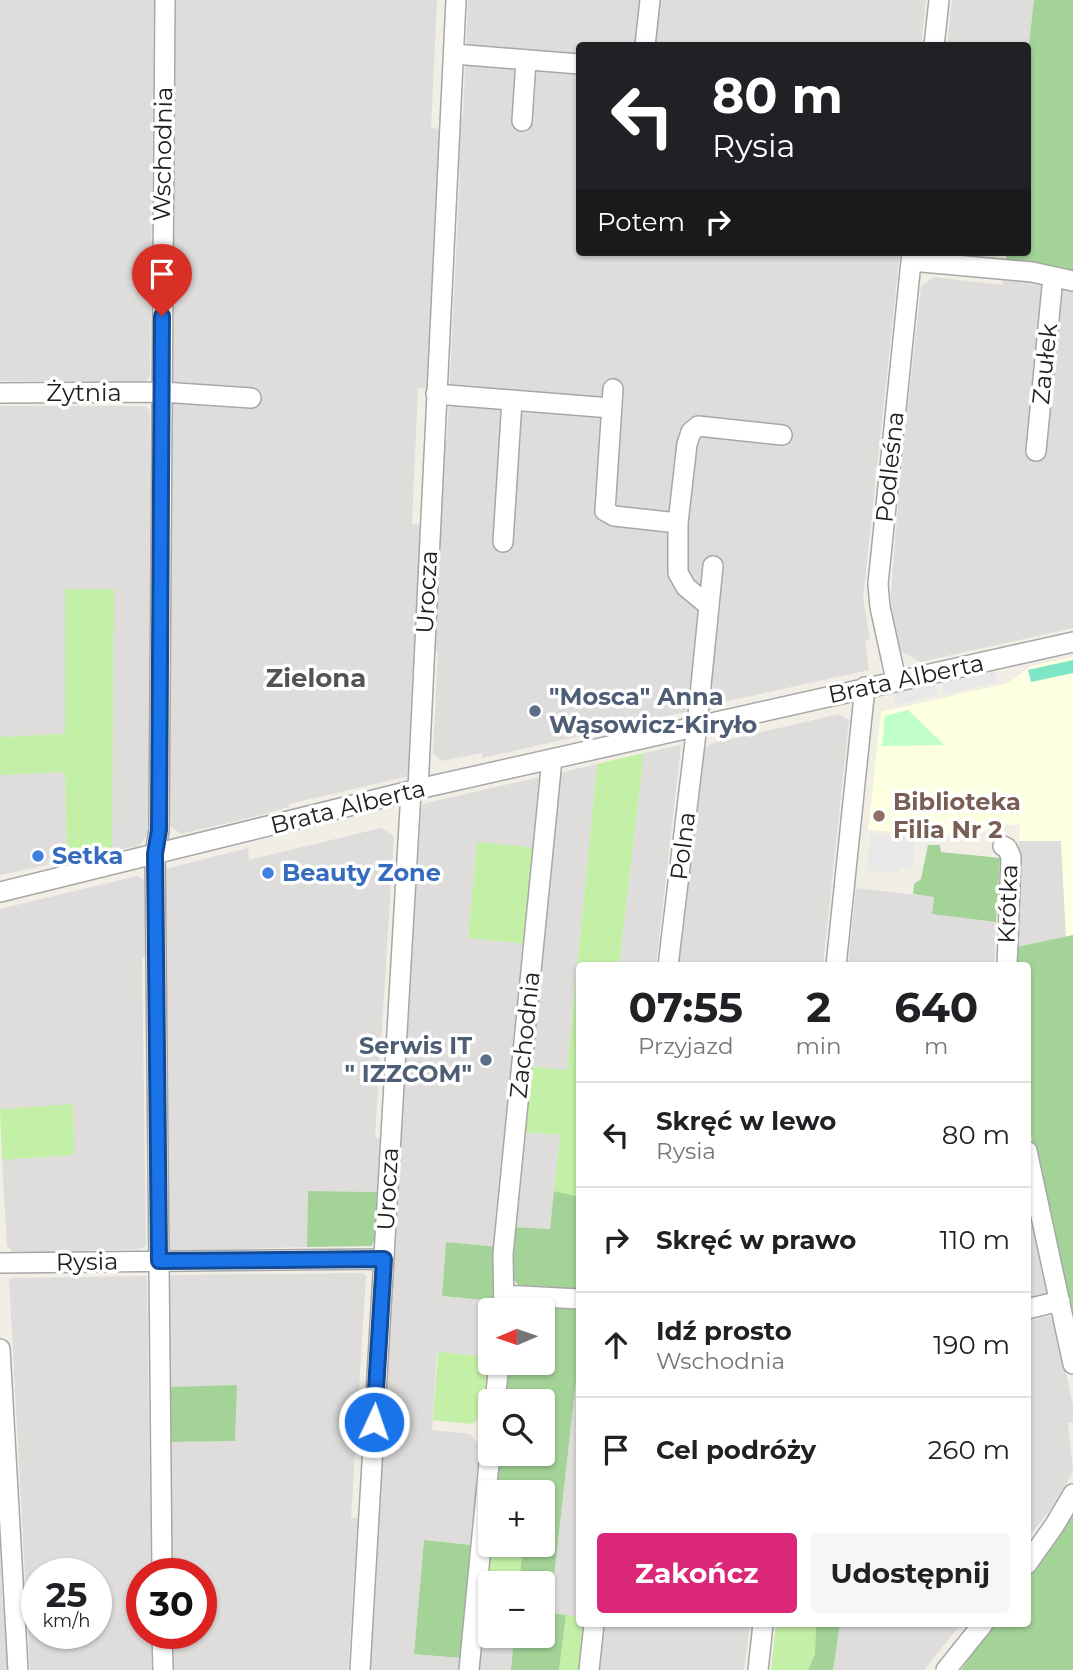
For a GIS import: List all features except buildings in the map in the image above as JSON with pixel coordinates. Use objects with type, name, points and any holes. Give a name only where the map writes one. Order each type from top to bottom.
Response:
[{"type":"street","name":"Wschodnia","points":[[162,1558],[155,854],[159,830],[165,0]]},
{"type":"street","name":"Urocza","points":[[360,1670],[415,790],[456,0]]},
{"type":"street","points":[[645,42],[650,0]]},
{"type":"street","points":[[934,42],[939,0]]},
{"type":"street","points":[[454,54],[576,64]]},
{"type":"street","points":[[522,121],[526,60]]},
{"type":"street","name":"Zaułek","points":[[912,257],[1063,279],[1036,451]]},
{"type":"street","name":"Podleśna","points":[[896,680],[880,607],[878,584],[912,257]]},
{"type":"street","name":"Żytnia","points":[[0,393],[162,392],[251,398]]},
{"type":"street","points":[[436,394],[512,400],[612,399],[605,511],[614,516],[678,523]]},
{"type":"street","points":[[503,542],[512,400]]},
{"type":"street","points":[[709,606],[686,587],[678,573],[678,523],[687,444],[691,432],[698,426],[782,436]]},
{"type":"street","points":[[697,725],[713,566]]},
{"type":"street","name":"Brata Alberta","points":[[0,892],[415,790],[1073,642]]},
{"type":"street","points":[[836,962],[865,687]]},
{"type":"street","name":"Polna","points":[[668,962],[697,725]]},
{"type":"street","name":"Zachodnia","points":[[504,1298],[503,1254],[552,759]]},
{"type":"street","name":"Krótka","points":[[1003,846],[1011,857],[1007,962]]},
{"type":"street","points":[[1031,1169],[1073,1364]]},
{"type":"street","name":"Rysia","points":[[0,1263],[384,1259]]},
{"type":"street","points":[[555,1300],[576,1299]]},
{"type":"street","points":[[1031,1308],[1060,1301]]},
{"type":"street","points":[[0,1349],[5,1522],[18,1670]]},
{"type":"street","points":[[469,1670],[489,1466]]},
{"type":"street","points":[[1031,1558],[1073,1494]]},
{"type":"street","points":[[589,1670],[594,1627]]},
{"type":"street","points":[[758,1670],[763,1627]]},
{"type":"street","points":[[946,1670],[981,1627]]},
{"type":"street","points":[[162,1649],[163,1670]]},
{"type":"shaded area","points":[[0,0],[154,0],[150,376],[146,381],[0,381]]},
{"type":"shaded area","points":[[176,0],[437,0],[431,128],[440,129],[428,389],[418,388],[412,524],[422,525],[409,776],[289,804],[289,807],[181,834],[165,822],[170,639],[172,455],[168,454]]},
{"type":"shaded area","points":[[468,0],[926,0],[921,42],[576,42],[576,256],[900,256],[863,598],[870,639],[865,640],[869,670],[715,704],[708,700],[690,711],[482,758],[482,753],[442,761],[433,753],[438,652],[434,652],[441,440],[447,440],[460,170],[456,169],[460,118],[463,118]]},
{"type":"shaded area","points":[[952,0],[1034,0],[1029,42],[947,42]]},
{"type":"shaded area","points":[[934,277],[1002,285],[1003,278],[1073,291],[1073,628],[920,662],[899,650],[892,618],[891,593],[900,478],[921,287]]},
{"type":"shaded area","points":[[0,406],[146,406],[150,411],[149,833],[139,846],[112,851],[112,805],[65,589],[65,734],[0,737]]},
{"type":"shaded area","points":[[1073,657],[1073,935],[1066,937],[1061,841],[1019,841],[1020,825],[998,824],[974,837],[868,830],[881,712],[1008,683],[1031,666]]},
{"type":"shaded area","points":[[995,669],[997,682],[944,694],[941,681]]},
{"type":"shaded area","points":[[935,682],[938,695],[896,705],[894,693]]},
{"type":"shaded area","points":[[839,714],[849,720],[823,962],[677,962],[703,751],[710,744]]},
{"type":"shaded area","points":[[681,745],[656,962],[619,962],[644,753]]},
{"type":"shaded area","points":[[597,764],[567,1070],[526,1066],[555,774]]},
{"type":"shaded area","points":[[65,771],[67,861],[0,875],[0,775]]},
{"type":"shaded area","points":[[544,776],[538,848],[477,843],[468,938],[528,944],[499,1247],[446,1242],[442,1296],[478,1299],[478,1356],[437,1352],[432,1430],[470,1434],[478,1444],[478,1466],[471,1545],[424,1540],[414,1654],[460,1658],[459,1670],[369,1670],[411,941],[422,804]]},
{"type":"shaded area","points":[[381,828],[394,836],[375,1137],[380,1138],[377,1192],[308,1191],[307,1247],[171,1251],[166,1246],[165,869],[248,848],[249,860]]},
{"type":"shaded area","points":[[870,835],[915,837],[913,868],[901,867],[900,873],[867,871]]},
{"type":"shaded area","points":[[1019,841],[1061,841],[1066,937],[1017,947]]},
{"type":"shaded area","points":[[137,876],[147,882],[147,957],[142,958],[146,1245],[141,1249],[14,1253],[7,1246],[2,1160],[73,1155],[73,1105],[0,1109],[0,909]]},
{"type":"shaded area","points":[[856,888],[934,897],[932,914],[996,922],[994,962],[848,962]]},
{"type":"shaded area","points":[[520,1132],[560,1135],[550,1229],[511,1227]]},
{"type":"shaded area","points":[[1031,1207],[1048,1290],[1044,1296],[1031,1299]]},
{"type":"shaded area","points":[[363,1273],[366,1276],[351,1518],[358,1518],[348,1670],[171,1670],[171,1649],[217,1649],[217,1558],[170,1558],[169,1442],[235,1441],[237,1386],[169,1387],[168,1280],[172,1275]]},
{"type":"shaded area","points":[[147,1276],[151,1558],[126,1558],[126,1649],[151,1649],[152,1670],[30,1670],[29,1649],[112,1649],[112,1558],[24,1558],[9,1278]]},
{"type":"shaded area","points":[[1049,1316],[1055,1319],[1073,1406],[1073,1423],[1068,1423],[1073,1472],[1051,1509],[1031,1534],[1031,1320]]},
{"type":"shaded area","points":[[576,1381],[576,1617],[555,1615],[555,1571]]},
{"type":"shaded area","points":[[0,1552],[3,1609],[7,1609],[11,1670],[0,1670]]},
{"type":"shaded area","points":[[601,1627],[750,1627],[744,1670],[596,1670]]},
{"type":"shaded area","points":[[840,1627],[959,1627],[924,1670],[833,1670]]},
{"type":"shaded area","points":[[479,1648],[513,1648],[511,1670],[477,1670]]},
{"type":"green space","points":[[1034,0],[1073,0],[1073,271],[1006,259],[1006,256],[1031,256],[1029,42]]},
{"type":"green space","points":[[65,589],[114,589],[112,848],[67,861],[65,772],[0,775],[0,737],[65,734]]},
{"type":"green space","points":[[1073,660],[1073,673],[1031,682],[1028,670]]},
{"type":"green space","points":[[908,710],[944,745],[882,746],[885,716]]},
{"type":"green space","points":[[644,753],[619,962],[578,962],[597,764]]},
{"type":"green space","points":[[477,842],[538,848],[528,944],[468,938]]},
{"type":"green space","points":[[928,845],[940,845],[941,852],[1000,858],[996,922],[932,914],[934,897],[913,894],[914,884],[921,879]]},
{"type":"green space","points":[[1073,935],[1073,1330],[1031,1136],[1031,962],[1017,962],[1017,947]]},
{"type":"green space","points":[[576,978],[576,1196],[554,1191],[560,1135],[520,1132],[526,1066],[567,1070]]},
{"type":"green space","points":[[73,1104],[74,1155],[2,1160],[0,1109]]},
{"type":"green space","points":[[308,1191],[377,1192],[372,1246],[307,1247]]},
{"type":"green space","points":[[554,1191],[576,1196],[576,1292],[520,1287],[507,1272],[511,1227],[550,1229]]},
{"type":"green space","points":[[446,1242],[499,1247],[494,1298],[442,1296]]},
{"type":"green space","points":[[555,1307],[576,1309],[576,1381],[555,1571],[520,1571],[522,1557],[555,1557],[555,1480],[494,1480],[496,1466],[555,1466],[555,1389],[503,1389],[504,1376],[555,1376]]},
{"type":"green space","points":[[438,1352],[478,1356],[478,1376],[486,1376],[485,1389],[478,1389],[478,1419],[472,1424],[433,1420]]},
{"type":"green space","points":[[237,1385],[235,1441],[169,1442],[169,1387]]},
{"type":"green space","points":[[1073,1508],[1073,1670],[961,1670],[992,1627],[1031,1627],[1031,1569]]},
{"type":"green space","points":[[424,1540],[471,1545],[460,1658],[414,1654]]},
{"type":"green space","points":[[489,1557],[522,1557],[520,1571],[487,1571]]},
{"type":"green space","points":[[555,1614],[566,1615],[559,1670],[511,1670],[513,1648],[555,1648]]},
{"type":"green space","points":[[566,1615],[576,1617],[576,1627],[584,1627],[579,1670],[559,1670]]},
{"type":"green space","points":[[776,1627],[816,1627],[815,1654],[808,1670],[771,1670]]},
{"type":"green space","points":[[816,1627],[840,1627],[833,1670],[808,1670],[815,1654]]},
{"type":"place","name":"\"Mosca\" Anna Wąsowicz-Kiryło","points":[[535,711]]},
{"type":"place","name":"Biblioteka Filia Nr 2","points":[[879,816]]},
{"type":"place","name":"Setka","points":[[38,856]]},
{"type":"place","name":"Beauty Zone","points":[[268,873]]},
{"type":"place","name":"Serwis IT \" IZZCOM\"","points":[[486,1060]]},
{"type":"district","name":"Zielona","points":[[316,678]]},
{"type":"route","points":[[162,316],[159,830],[155,854],[159,1261],[384,1259],[374,1422]]}]
